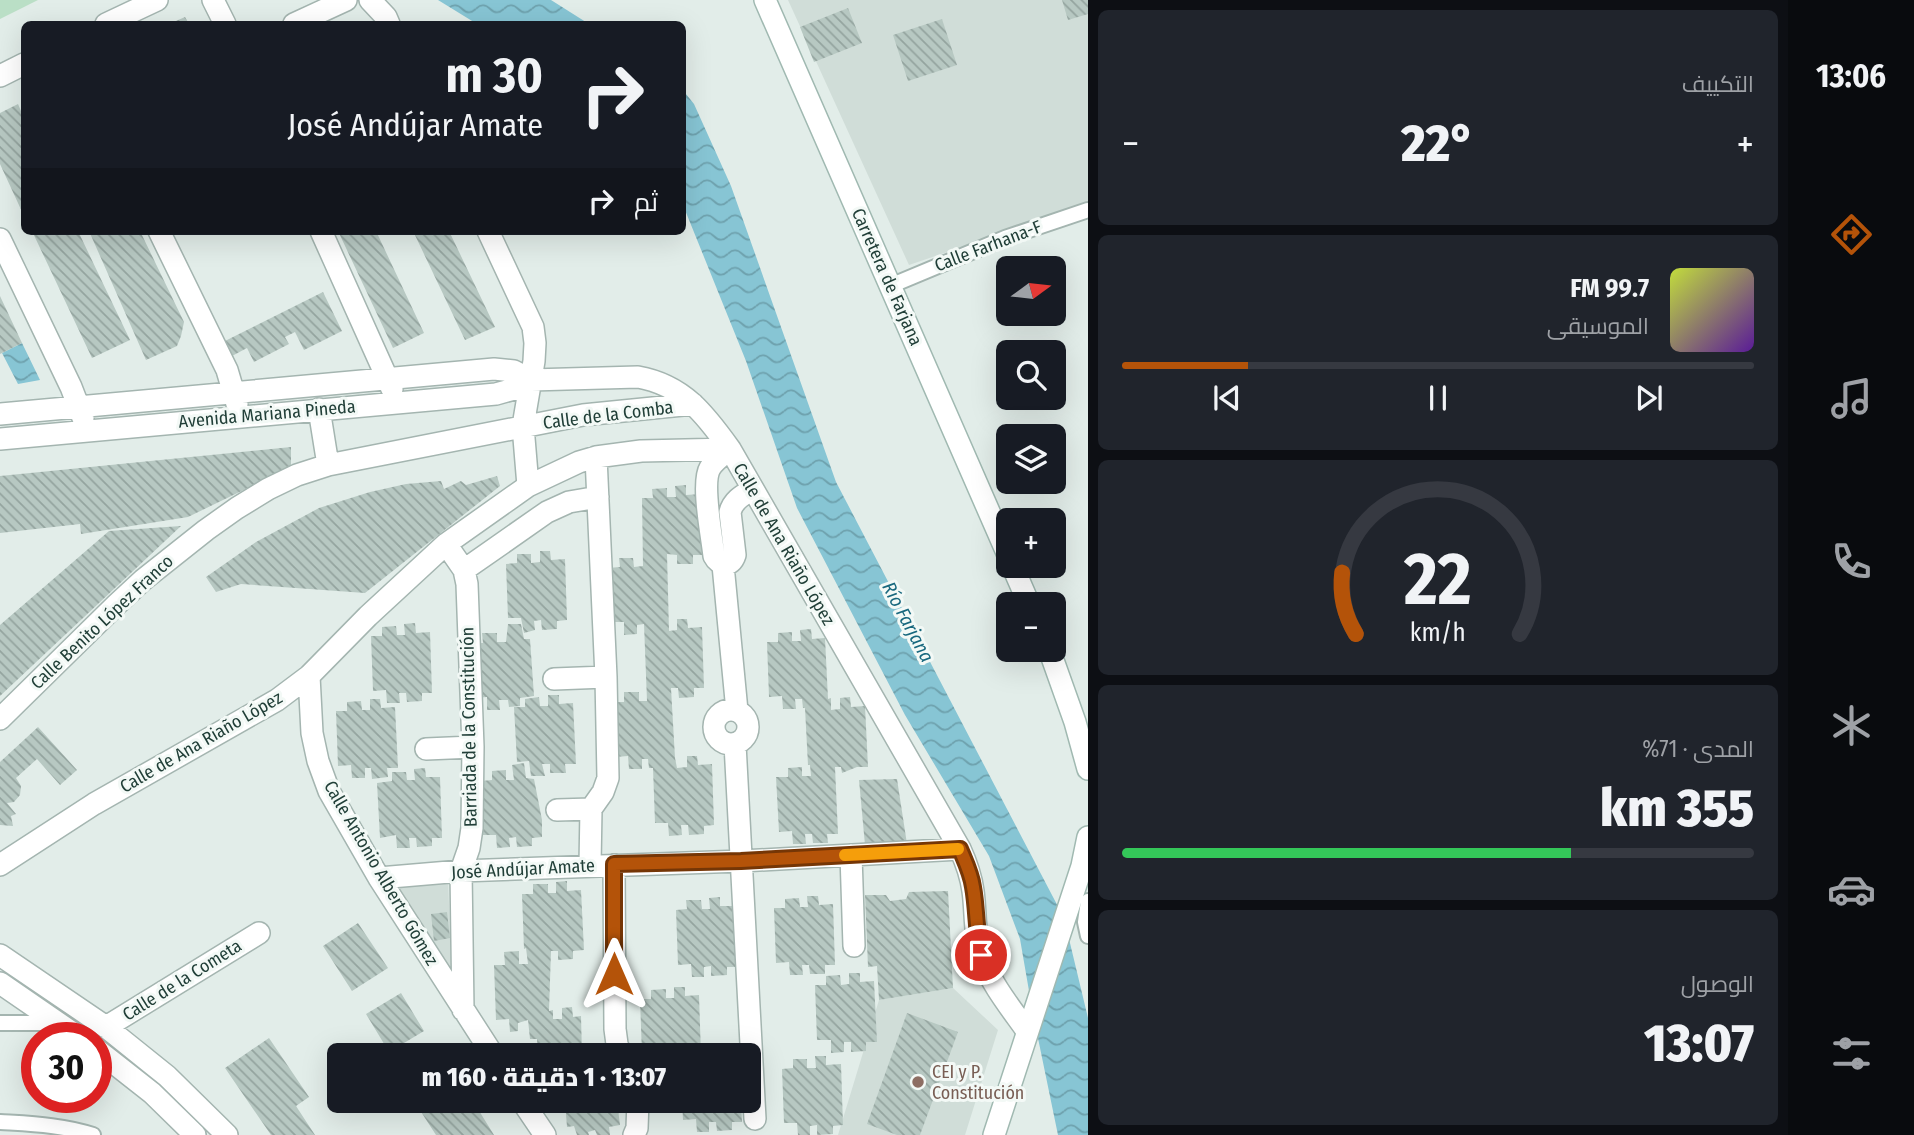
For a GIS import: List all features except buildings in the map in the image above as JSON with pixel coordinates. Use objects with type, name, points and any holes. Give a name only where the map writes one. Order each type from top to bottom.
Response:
[{"type":"street","points":[[112,21],[157,0]]},
{"type":"street","points":[[213,0],[224,21]]},
{"type":"street","points":[[300,21],[346,0]]},
{"type":"street","points":[[370,0],[388,21]]},
{"type":"street","name":"Carretera de Farjana","points":[[765,0],[996,528]]},
{"type":"street","points":[[0,76],[21,66]]},
{"type":"street","points":[[161,235],[227,370],[239,416]]},
{"type":"street","points":[[323,235],[389,378],[398,404]]},
{"type":"street","points":[[490,235],[533,327],[535,343],[523,426],[528,486]]},
{"type":"street","points":[[0,239],[79,407],[87,430]]},
{"type":"street","name":"Avenida Mariana Pineda","points":[[0,414],[504,369],[531,380]]},
{"type":"street","name":"Avenida Mariana Pineda","points":[[0,439],[496,394],[531,380],[638,377],[671,387],[710,420],[730,449]]},
{"type":"street","name":"Calle de la Comba","points":[[523,426],[583,415],[692,404]]},
{"type":"street","points":[[318,409],[327,465]]},
{"type":"street","name":"Calle Benito López Franco","points":[[0,719],[143,580],[206,530],[268,489],[327,465],[523,426]]},
{"type":"street","points":[[730,449],[711,466],[706,487],[714,556],[717,562],[723,565],[734,561],[735,555],[730,512],[732,506],[753,489]]},
{"type":"street","name":"Calle de Ana Riaño López","points":[[0,864],[94,804],[277,700],[309,676],[368,616],[446,544],[528,486],[596,457],[641,451],[730,449],[960,849],[973,888],[976,935],[981,955],[995,984],[1030,1023]]},
{"type":"street","points":[[590,865],[591,809],[604,792],[608,778],[607,677],[596,457]]},
{"type":"street","points":[[464,570],[547,512],[569,502],[598,497]]},
{"type":"street","name":"Barriada de la Constitución","points":[[446,544],[464,570],[467,584],[473,747],[472,828],[461,871],[463,1010]]},
{"type":"street","points":[[723,565],[737,711],[721,712],[713,726],[720,740],[735,744],[755,1119]]},
{"type":"street","points":[[1053,662],[1087,760]]},
{"type":"street","name":"Calle Antonio Alberto Gómez","points":[[309,676],[312,733],[318,761],[329,791],[379,878],[485,1043]]},
{"type":"street","points":[[554,679],[607,677]]},
{"type":"street","points":[[426,749],[473,747]]},
{"type":"street","points":[[557,810],[591,809]]},
{"type":"street","points":[[994,1135],[1030,1023],[1080,897],[1088,837]]},
{"type":"street","name":"José Andújar Amate","points":[[379,878],[461,871],[741,861],[960,849]]},
{"type":"street","points":[[851,855],[854,946]]},
{"type":"street","points":[[614,864],[617,1043]]},
{"type":"street","name":"Calle de la Cometa","points":[[112,1023],[259,933]]},
{"type":"street","name":"Calle de la Cometa","points":[[0,955],[99,1022]]},
{"type":"street","points":[[0,983],[57,1022]]},
{"type":"street","name":"Calle de la Cometa","points":[[112,1032],[167,1076],[228,1135]]},
{"type":"street","points":[[112,1062],[152,1093],[195,1135]]},
{"type":"street","points":[[530,1113],[545,1135]]},
{"type":"street","points":[[634,1135],[638,1113]]},
{"type":"lane","name":"Calle Farhana-F","points":[[890,286],[1005,238],[1088,210]]},
{"type":"lane","points":[[1080,897],[1088,936]]},
{"type":"lane","points":[[0,1023],[21,1023]]},
{"type":"lane","points":[[0,1122],[38,1124],[93,1135]]},
{"type":"shaded area","points":[[788,0],[1088,0],[1088,204],[909,265]]},
{"type":"shaded area","points":[[448,878],[452,987],[388,881]]},
{"type":"shaded area","name":"CEI y P. Constitución","points":[[953,988],[998,1030],[965,1135],[838,1135],[879,1000]]},
{"type":"green space","points":[[0,0],[38,0],[0,19]]},
{"type":"water","points":[[438,0],[551,0],[584,21],[472,21]]},
{"type":"water","name":"Río Farjana","points":[[686,94],[694,104],[731,186],[836,482],[1064,918],[1088,1018],[1088,1135],[1058,1135],[1020,939],[989,856],[905,715],[797,508],[746,361],[686,212]]},
{"type":"water","points":[[22,343],[40,380],[18,384],[2,353]]},
{"type":"slow traffic","points":[[845,855],[958,849]]},
{"type":"place","name":"CEI y P. Constitución","points":[[918,1082]]},
{"type":"route","points":[[614,974],[614,864],[741,861],[960,849],[973,888],[976,935],[981,955]]}]
